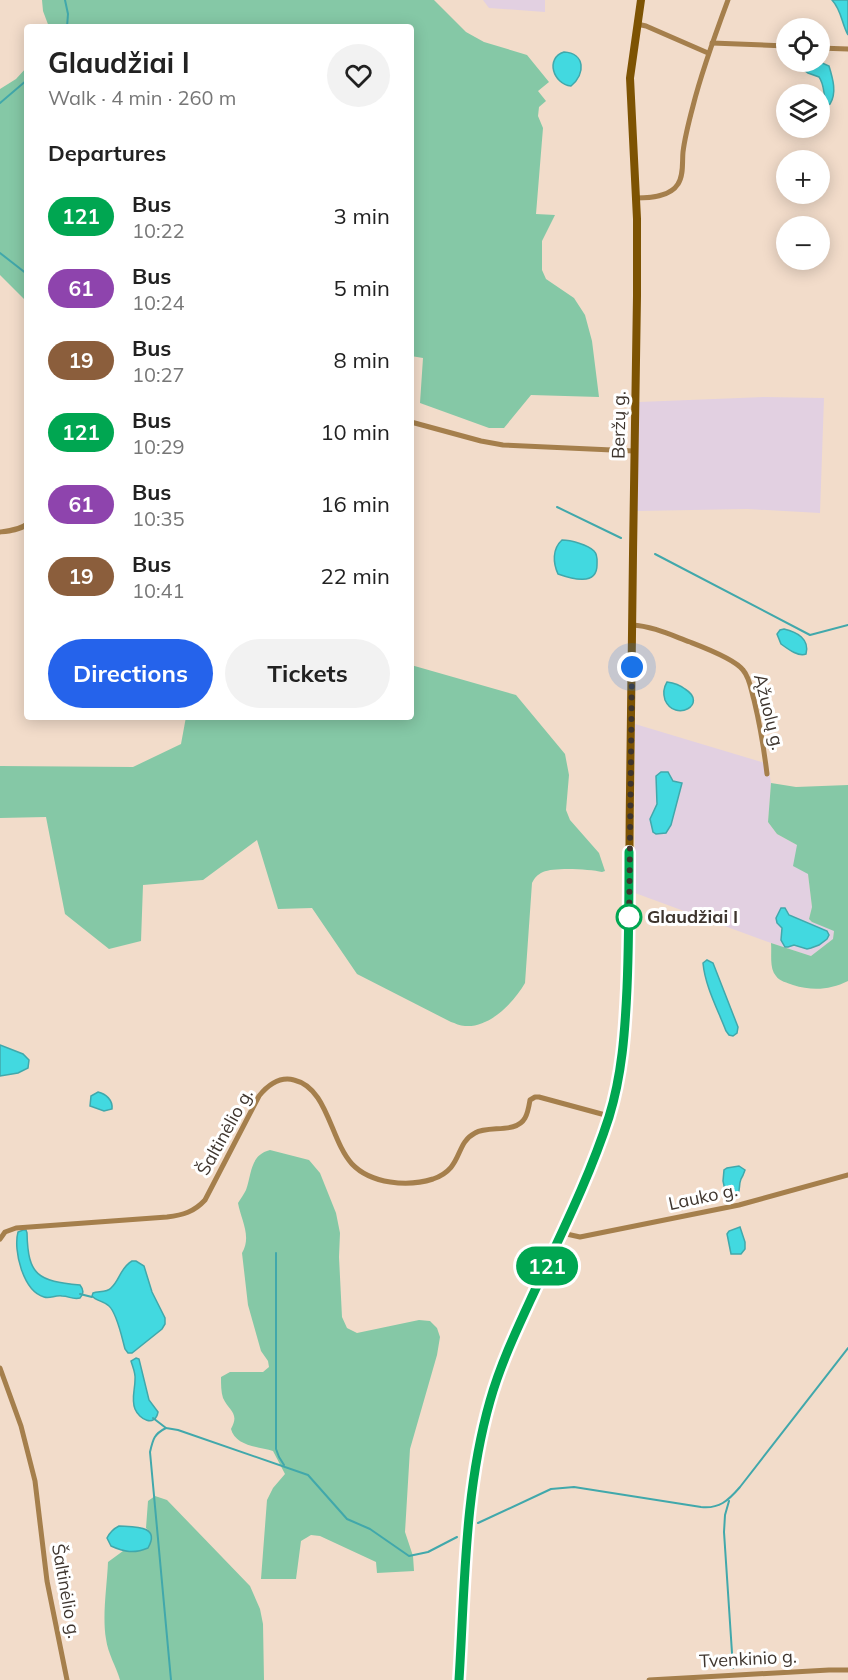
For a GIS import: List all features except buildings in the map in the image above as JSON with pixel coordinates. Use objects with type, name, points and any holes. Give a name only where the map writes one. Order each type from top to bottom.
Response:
[{"type":"main road","name":"Beržų g.","points":[[459,1680],[469,1513],[482,1431],[503,1363],[586,1178],[609,1116],[620,1072],[624,1038],[629,926],[637,296],[636,198],[630,100],[632,61],[641,0]]},
{"type":"street","points":[[636,198],[664,194],[680,181],[688,125],[708,53],[728,0]]},
{"type":"street","points":[[637,24],[708,53]]},
{"type":"street","points":[[712,43],[776,46]]},
{"type":"street","points":[[830,48],[848,49]]},
{"type":"street","points":[[414,423],[503,445],[634,451]]},
{"type":"street","points":[[0,532],[24,526]]},
{"type":"street","name":"Ąžuolų g.","points":[[632,625],[661,631],[708,649],[743,669],[750,682],[762,736],[767,774]]},
{"type":"street","name":"Šaltinėlio g.","points":[[0,1239],[5,1232],[16,1228],[167,1217],[191,1212],[205,1200],[259,1096],[272,1083],[282,1079],[291,1079],[309,1087],[323,1107],[338,1143],[352,1165],[369,1176],[388,1181],[421,1181],[440,1176],[453,1166],[468,1137],[483,1130],[508,1128],[521,1123],[525,1118],[530,1100],[535,1097],[609,1116]]},
{"type":"street","name":"Lauko g.","points":[[562,1233],[580,1237],[697,1215],[848,1175]]},
{"type":"street","name":"Šaltinėlio g.","points":[[0,1368],[29,1453],[39,1509],[47,1581],[67,1680]]},
{"type":"street","name":"Tvenkinio g.","points":[[649,1680],[848,1670]]},
{"type":"shaded area","points":[[483,0],[545,0],[545,12],[489,8]]},
{"type":"shaded area","points":[[764,397],[824,398],[820,513],[747,509],[637,511],[639,402]]},
{"type":"shaded area","points":[[635,724],[768,764],[771,783],[768,822],[777,834],[797,845],[808,874],[812,907],[809,919],[834,930],[833,939],[811,956],[635,893]]},
{"type":"green space","points":[[42,0],[434,0],[466,32],[484,42],[527,55],[549,82],[538,91],[546,101],[539,107],[538,116],[543,128],[536,214],[555,215],[542,241],[542,270],[546,279],[574,298],[585,315],[592,341],[599,397],[531,395],[504,428],[489,428],[420,403],[423,358],[414,356],[414,24],[48,24]]},
{"type":"green space","points":[[24,70],[24,299],[0,275],[0,89],[16,79]]},
{"type":"green space","points":[[414,666],[516,695],[565,754],[569,775],[566,810],[570,820],[599,853],[605,871],[555,869],[543,872],[535,878],[532,883],[525,983],[500,1012],[474,1026],[451,1022],[357,974],[312,908],[278,909],[257,840],[203,880],[143,885],[141,941],[109,949],[65,914],[46,817],[0,818],[0,766],[133,767],[181,744],[185,720],[414,720]]},
{"type":"green space","points":[[771,783],[796,787],[848,785],[848,981],[828,988],[814,989],[784,982],[777,978],[772,969],[771,943],[811,956],[833,939],[834,931],[809,919],[812,907],[808,874],[793,866],[797,845],[777,834],[768,822]]},
{"type":"green space","points":[[270,1150],[309,1160],[320,1173],[336,1213],[340,1233],[342,1317],[347,1328],[357,1333],[419,1320],[430,1321],[437,1328],[440,1337],[437,1355],[410,1449],[405,1532],[413,1556],[414,1571],[377,1573],[376,1562],[320,1536],[311,1535],[301,1541],[296,1579],[261,1579],[267,1500],[273,1488],[285,1474],[273,1451],[248,1445],[233,1435],[231,1429],[234,1416],[223,1398],[221,1377],[230,1372],[263,1372],[269,1367],[261,1351],[248,1305],[242,1253],[246,1234],[238,1203],[246,1190],[255,1160],[263,1152]]},
{"type":"green space","points":[[155,1496],[167,1500],[250,1586],[260,1609],[263,1624],[264,1680],[120,1680],[108,1650],[105,1630],[108,1562],[123,1551],[134,1552],[150,1532],[146,1528],[148,1501]]},
{"type":"water","points":[[832,0],[848,0],[848,35],[838,8]]},
{"type":"water","points":[[564,52],[576,56],[581,65],[579,76],[571,86],[560,81],[554,71],[555,60]]},
{"type":"water","points":[[830,70],[834,91],[830,104],[830,84],[822,84],[819,77],[808,73],[830,72]]},
{"type":"water","points":[[562,540],[579,543],[594,551],[597,556],[597,565],[593,576],[583,579],[558,574],[554,556]]},
{"type":"water","points":[[784,629],[804,640],[806,654],[796,653],[781,644],[777,634]]},
{"type":"water","points":[[667,682],[681,686],[691,695],[692,705],[688,709],[682,711],[670,707],[664,695]]},
{"type":"water","points":[[661,772],[668,772],[673,781],[682,783],[671,825],[666,833],[656,834],[653,832],[650,819],[657,804],[656,776]]},
{"type":"water","points":[[781,908],[785,908],[789,915],[827,931],[829,935],[827,939],[807,949],[794,945],[785,947],[781,940],[782,928],[776,918]]},
{"type":"water","points":[[707,960],[713,963],[738,1027],[737,1033],[733,1036],[726,1031],[709,989],[703,963]]},
{"type":"water","points":[[0,1045],[23,1054],[29,1060],[28,1068],[18,1073],[0,1076]]},
{"type":"water","points":[[98,1092],[108,1098],[112,1109],[104,1111],[90,1106],[91,1096]]},
{"type":"water","points":[[739,1166],[745,1170],[739,1191],[729,1197],[726,1195],[723,1181],[724,1170]]},
{"type":"water","points":[[740,1227],[745,1249],[741,1254],[731,1254],[727,1234]]},
{"type":"water","points":[[26,1230],[30,1259],[38,1274],[54,1281],[80,1285],[83,1292],[80,1298],[59,1296],[48,1298],[30,1287],[18,1259],[18,1232]]},
{"type":"water","points":[[132,1261],[144,1266],[152,1292],[165,1318],[165,1324],[132,1353],[128,1353],[112,1309],[92,1296],[93,1293],[109,1290]]},
{"type":"water","points":[[139,1359],[149,1400],[158,1412],[154,1420],[143,1419],[137,1413],[134,1405],[135,1375],[131,1361]]},
{"type":"water","points":[[119,1526],[138,1527],[148,1531],[151,1540],[148,1548],[129,1552],[111,1546],[107,1538]]},
{"type":"waterway","points":[[65,0],[67,24]]},
{"type":"waterway","points":[[0,103],[24,83]]},
{"type":"waterway","points":[[0,253],[24,272]]},
{"type":"waterway","points":[[557,507],[621,538]]},
{"type":"waterway","points":[[655,554],[810,635],[848,625]]},
{"type":"waterway","points":[[276,1253],[276,1449],[284,1465]]},
{"type":"waterway","points":[[80,1294],[92,1297]]},
{"type":"waterway","points":[[478,1523],[551,1489],[574,1487],[701,1507],[718,1505],[727,1500],[740,1487],[848,1348]]},
{"type":"waterway","points":[[153,1418],[166,1428],[178,1430],[308,1475],[347,1519],[370,1529],[409,1556],[428,1552],[457,1537]]},
{"type":"waterway","points":[[166,1428],[155,1437],[150,1452],[171,1680]]},
{"type":"waterway","points":[[729,1501],[724,1532],[733,1668]]},
{"type":"bus line","name":"121","points":[[459,1680],[469,1513],[474,1470],[490,1400],[522,1318],[578,1199],[617,1089],[623,1055],[628,969],[629,852]]},
{"type":"place","name":"Glaudžiai I","points":[[629,917]]},
{"type":"route","points":[[629,917],[629,926],[632,667]]}]
